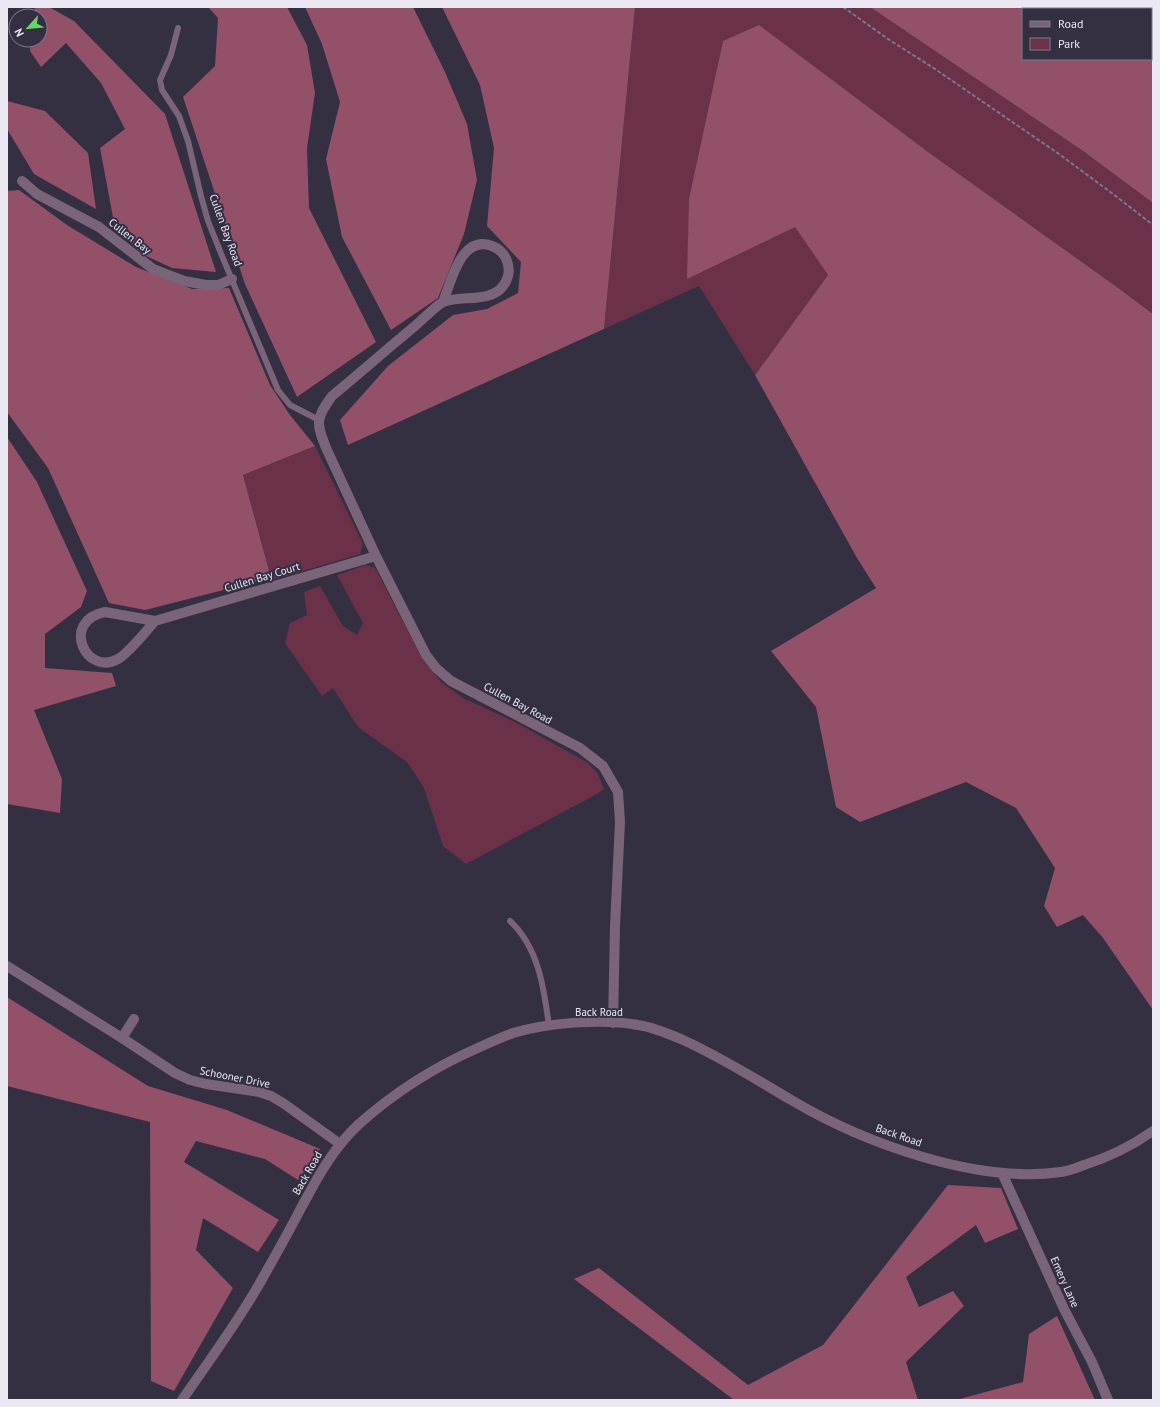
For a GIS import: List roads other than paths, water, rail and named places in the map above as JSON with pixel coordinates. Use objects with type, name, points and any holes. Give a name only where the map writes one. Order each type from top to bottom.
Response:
[{"type":"street","name":"Cullen Bay","points":[[22,181],[37,194],[99,227],[153,269],[184,280],[206,285],[218,285],[232,279]]},
{"type":"street","points":[[319,420],[322,408],[332,396],[443,302],[458,263],[467,249],[475,245],[483,244],[499,249],[508,263],[509,271],[507,280],[496,293],[488,296],[443,302]]},
{"type":"street","name":"Cullen Bay Road","points":[[319,420],[318,422],[322,438],[376,556],[426,655],[436,668],[452,681],[580,748],[603,766],[618,792],[620,822],[615,926],[613,1023]]},
{"type":"street","name":"Cullen Bay Court","points":[[155,621],[125,654],[111,662],[95,660],[88,655],[83,648],[81,632],[84,624],[89,618],[96,614],[105,612],[155,621],[376,556]]},
{"type":"street","name":"Schooner Drive","points":[[7,966],[175,1073],[190,1080],[206,1084],[259,1092],[272,1096],[340,1144]]},
{"type":"street","points":[[122,1038],[134,1019]]},
{"type":"street","name":"Back Road","points":[[182,1400],[260,1283],[315,1180],[340,1144],[358,1125],[383,1104],[431,1072],[459,1056],[512,1033],[581,1022],[638,1025],[665,1032],[735,1067],[820,1116],[889,1145],[952,1164],[1002,1173],[1035,1174],[1064,1172],[1106,1158],[1133,1146],[1153,1131]]},
{"type":"street","name":"Emery Lane","points":[[1002,1173],[1064,1309],[1092,1362],[1108,1400]]},
{"type":"lane","name":"Cullen Bay Road","points":[[178,28],[171,54],[160,80],[162,90],[179,116],[188,141],[208,221],[278,390],[290,405],[319,420]]},
{"type":"lane","points":[[510,921],[527,940],[532,951],[539,972],[549,1026]]}]
